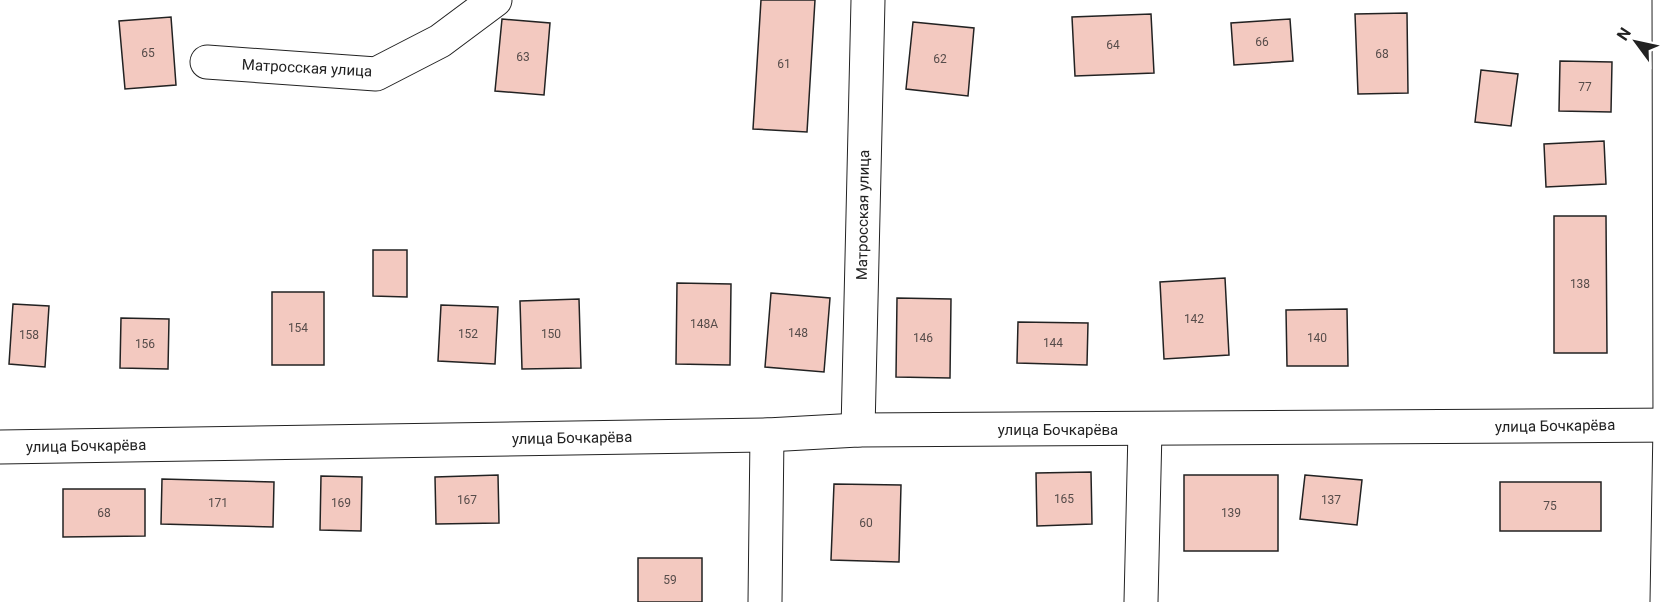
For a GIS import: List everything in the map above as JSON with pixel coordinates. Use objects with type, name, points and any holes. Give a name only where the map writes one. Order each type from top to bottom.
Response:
[{"type":"street","name":"Матросская улица","points":[[207,62],[376,74],[440,41],[495,0]]},
{"type":"street","name":"Матросская улица","points":[[858,430],[868,0]]},
{"type":"street","points":[[1667,602],[1674,425],[1668,0]]},
{"type":"street","name":"улица Бочкарёва","points":[[0,447],[767,435],[858,430],[1674,425]]},
{"type":"street","points":[[1141,602],[1145,430]]},
{"type":"street","points":[[765,602],[767,435]]},
{"type":"building","points":[[761,0],[815,0],[807,132],[753,129]]},
{"type":"building","points":[[1407,13],[1408,93],[1358,94],[1355,14]]},
{"type":"building","points":[[1151,14],[1154,73],[1075,76],[1072,17]]},
{"type":"building","points":[[171,17],[176,85],[125,89],[119,21]]},
{"type":"building","points":[[502,19],[550,23],[544,95],[495,91]]},
{"type":"building","points":[[1290,19],[1293,61],[1234,65],[1231,23]]},
{"type":"building","points":[[913,22],[974,28],[968,96],[906,89]]},
{"type":"building","points":[[1560,61],[1612,62],[1611,112],[1559,111]]},
{"type":"building","points":[[1481,70],[1518,74],[1511,126],[1475,122]]},
{"type":"building","points":[[1604,141],[1606,184],[1546,187],[1544,144]]},
{"type":"building","points":[[1554,216],[1606,216],[1607,353],[1554,353]]},
{"type":"building","points":[[373,250],[407,250],[407,297],[373,296]]},
{"type":"building","points":[[1225,278],[1229,355],[1164,359],[1160,282]]},
{"type":"building","points":[[677,283],[731,284],[730,365],[676,364]]},
{"type":"building","points":[[272,292],[324,292],[324,365],[272,365]]},
{"type":"building","points":[[771,293],[830,298],[824,372],[765,367]]},
{"type":"building","points":[[897,298],[951,299],[950,378],[896,377]]},
{"type":"building","points":[[579,299],[581,368],[522,369],[520,301]]},
{"type":"building","points":[[13,304],[49,306],[45,367],[9,364]]},
{"type":"building","points":[[441,305],[498,307],[495,364],[438,361]]},
{"type":"building","points":[[1347,309],[1348,366],[1287,366],[1286,310]]},
{"type":"building","points":[[121,318],[169,319],[168,369],[120,368]]},
{"type":"building","points":[[1018,322],[1088,323],[1087,365],[1017,363]]},
{"type":"building","points":[[1091,472],[1092,524],[1037,526],[1036,473]]},
{"type":"building","points":[[498,475],[499,523],[436,524],[435,477]]},
{"type":"building","points":[[1184,475],[1278,475],[1278,551],[1184,551]]},
{"type":"building","points":[[1305,475],[1362,480],[1357,525],[1300,519]]},
{"type":"building","points":[[321,476],[362,477],[361,531],[320,530]]},
{"type":"building","points":[[162,479],[274,482],[273,527],[161,524]]},
{"type":"building","points":[[1500,482],[1601,482],[1601,531],[1500,531]]},
{"type":"building","points":[[834,484],[901,485],[899,562],[831,560]]},
{"type":"building","points":[[63,489],[145,489],[145,536],[63,537]]},
{"type":"building","points":[[638,558],[702,558],[702,602],[638,602]]}]
